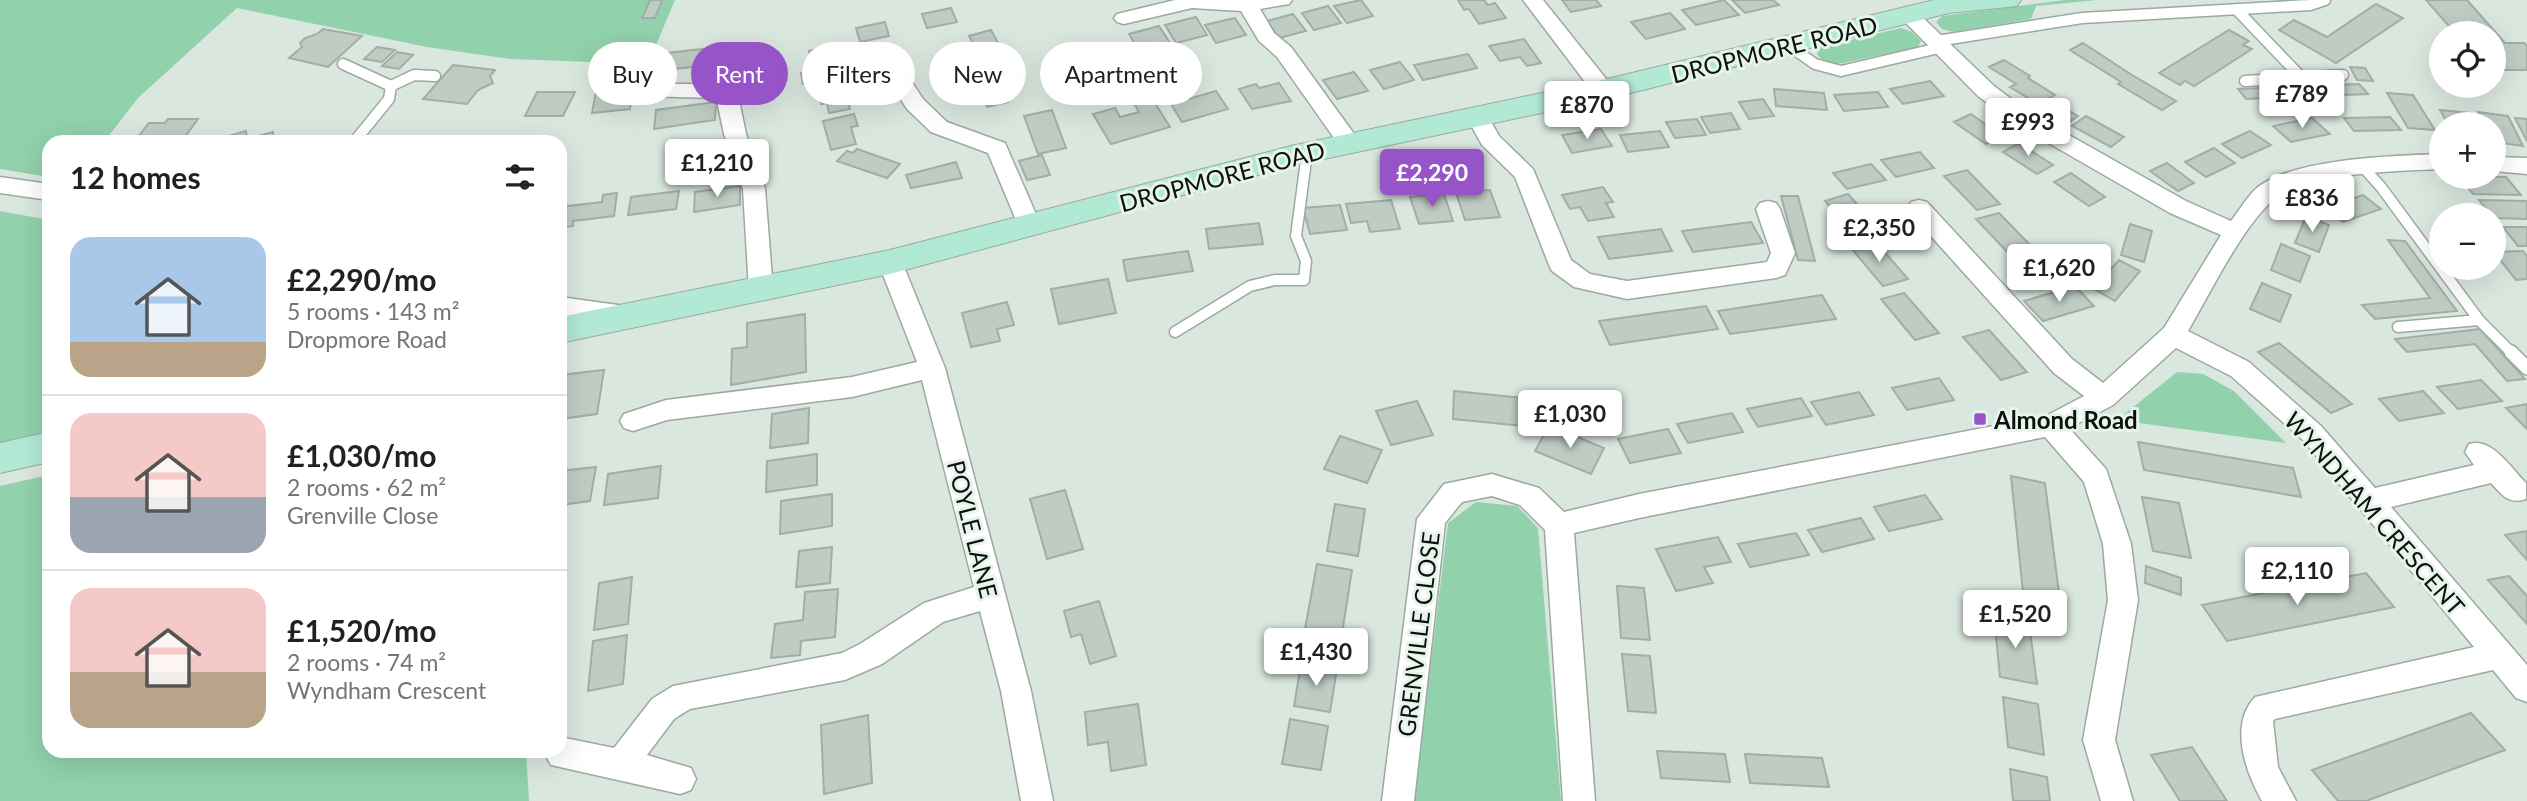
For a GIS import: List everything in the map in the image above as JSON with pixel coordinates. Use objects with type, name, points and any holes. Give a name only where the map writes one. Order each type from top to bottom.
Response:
[{"type":"street","points":[[1124,18],[1192,2],[1248,5],[1282,0]]},
{"type":"street","points":[[1533,0],[1603,90]]},
{"type":"street","name":"DROPMORE ROAD","points":[[567,328],[890,262],[1307,153],[1603,90],[1789,46],[1909,15],[1946,2],[2007,0]]},
{"type":"street","points":[[1248,5],[1266,37],[1284,52],[1349,144]]},
{"type":"street","points":[[1909,15],[1986,91],[2022,118],[2178,206],[2235,232]]},
{"type":"street","points":[[677,91],[713,91],[723,93],[728,100],[735,134],[754,189],[761,290]]},
{"type":"street","points":[[915,104],[939,127],[997,148],[1029,226]]},
{"type":"street","points":[[1477,116],[1490,140],[1525,174],[1561,265],[1583,281],[1628,290],[1776,269],[1783,253],[1768,209]]},
{"type":"street","points":[[1580,801],[1559,525],[1653,503],[2051,425],[2104,398],[2172,335],[2235,232],[2266,193],[2306,175],[2362,166],[2429,162]]},
{"type":"street","points":[[2506,165],[2527,166]]},
{"type":"street","points":[[0,185],[42,191]]},
{"type":"street","points":[[1919,208],[2063,366],[2104,398]]},
{"type":"street","name":"POYLE LANE","points":[[890,262],[932,368],[1016,691],[1037,801]]},
{"type":"street","points":[[567,307],[625,315]]},
{"type":"street","name":"WYNDHAM CRESCENT","points":[[2172,335],[2240,369],[2312,433],[2527,688]]},
{"type":"street","points":[[633,422],[666,410],[852,387],[932,368]]},
{"type":"street","points":[[2051,425],[2096,477],[2117,544],[2123,600],[2099,740],[2117,801]]},
{"type":"street","points":[[0,458],[42,449]]},
{"type":"street","points":[[2370,500],[2487,462],[2516,491]]},
{"type":"street","name":"GRENVILLE CLOSE","points":[[1398,801],[1431,519],[1454,492],[1492,485],[1529,496],[1559,525]]},
{"type":"street","points":[[621,764],[663,709],[684,696],[845,666],[871,654],[934,612],[990,595]]},
{"type":"street","points":[[2280,801],[2262,770],[2257,717],[2266,707],[2498,654]]},
{"type":"street","points":[[567,755],[621,764],[680,779]]},
{"type":"lane","points":[[1789,46],[1815,64],[1841,71],[1940,44],[2082,18],[2310,5],[2325,0]]},
{"type":"lane","points":[[2236,9],[2249,25],[2283,55],[2301,77]]},
{"type":"lane","points":[[343,64],[391,86]]},
{"type":"lane","points":[[391,86],[414,75],[435,76]]},
{"type":"lane","points":[[2245,81],[2343,75]]},
{"type":"lane","points":[[360,135],[389,99],[391,86]]},
{"type":"lane","points":[[1175,332],[1250,286],[1275,280],[1304,280],[1306,261],[1296,236],[1307,153]]},
{"type":"lane","points":[[2362,166],[2381,187],[2479,320],[2527,368]]},
{"type":"lane","points":[[2398,327],[2479,320]]},
{"type":"green space","points":[[0,0],[675,0],[657,42],[588,42],[588,62],[510,59],[427,47],[237,8],[138,98],[109,135],[42,135],[42,176],[0,169]]},
{"type":"green space","points":[[2064,0],[2097,0],[2036,6],[2031,19],[1954,32],[1942,29],[1936,22],[1942,16]]},
{"type":"green space","points":[[1901,28],[1912,32],[1921,41],[1918,47],[1838,64],[1824,62],[1817,54],[1821,47]]},
{"type":"green space","points":[[0,211],[42,219],[42,435],[0,444]]},
{"type":"green space","points":[[2177,372],[2203,374],[2234,391],[2286,443],[2117,420]]},
{"type":"green space","points":[[42,477],[42,758],[526,758],[529,801],[0,801],[0,486]]},
{"type":"green space","points":[[1476,502],[1517,506],[1538,528],[1561,801],[1414,801],[1448,523]]},
{"type":"building","points":[[650,0],[662,0],[655,18],[642,18]]},
{"type":"building","points":[[1361,0],[1373,16],[1347,23],[1334,6]]},
{"type":"building","points":[[1458,0],[1484,0],[1488,5],[1495,3],[1506,18],[1479,24],[1469,9],[1464,10]]},
{"type":"building","points":[[1562,0],[1596,0],[1601,6],[1571,12]]},
{"type":"building","points":[[1724,0],[1739,15],[1696,25],[1682,10]]},
{"type":"building","points":[[1732,0],[1773,0],[1779,5],[1745,13]]},
{"type":"building","points":[[2426,0],[2467,0],[2486,21],[2444,21]]},
{"type":"building","points":[[2376,4],[2403,18],[2336,63],[2279,30],[2294,20],[2327,37]]},
{"type":"building","points":[[1328,6],[1341,23],[1314,30],[1302,13]]},
{"type":"building","points":[[951,8],[957,22],[927,28],[922,14]]},
{"type":"building","points":[[1670,13],[1685,29],[1646,39],[1631,22]]},
{"type":"building","points":[[1293,14],[1306,31],[1279,38],[1267,21]]},
{"type":"building","points":[[1196,17],[1207,35],[1175,42],[1165,25]]},
{"type":"building","points":[[1235,18],[1246,35],[1216,43],[1205,25]]},
{"type":"building","points":[[885,22],[889,36],[860,42],[856,28]]},
{"type":"building","points":[[1159,26],[1169,42],[1134,42],[1129,34]]},
{"type":"building","points":[[323,29],[362,36],[328,67],[289,58],[302,47],[300,43],[305,38]]},
{"type":"building","points":[[991,30],[998,42],[972,42],[969,36]]},
{"type":"building","points":[[2229,30],[2249,41],[2243,45],[2252,49],[2194,86],[2185,81],[2180,85],[2159,73]]},
{"type":"building","points":[[1524,39],[1541,63],[1527,66],[1520,57],[1500,61],[1489,46]]},
{"type":"building","points":[[2083,43],[2176,101],[2162,110],[2118,84],[2121,82],[2070,50]]},
{"type":"building","points":[[2506,43],[2524,43],[2527,46],[2527,70],[2506,70]]},
{"type":"building","points":[[377,47],[395,50],[382,62],[364,59]]},
{"type":"building","points":[[691,50],[691,67],[677,69],[677,52]]},
{"type":"building","points":[[397,52],[413,55],[399,69],[382,66]]},
{"type":"building","points":[[1468,54],[1477,68],[1423,80],[1414,65]]},
{"type":"building","points":[[2004,60],[2055,95],[2038,104],[2010,87],[2016,84],[1989,67]]},
{"type":"building","points":[[1400,62],[1414,80],[1384,89],[1370,70]]},
{"type":"building","points":[[453,65],[495,70],[490,76],[493,83],[478,90],[467,104],[423,99]]},
{"type":"building","points":[[2350,67],[2365,68],[2373,81],[2357,80]]},
{"type":"building","points":[[1354,72],[1368,91],[1337,99],[1323,80]]},
{"type":"building","points":[[1930,81],[1944,96],[1903,104],[1890,89]]},
{"type":"building","points":[[1279,83],[1291,101],[1252,109],[1239,89],[1256,84],[1259,88]]},
{"type":"building","points":[[2359,84],[2368,94],[2246,99],[2238,89]]},
{"type":"building","points":[[1774,89],[1824,93],[1827,110],[1776,106]]},
{"type":"building","points":[[1216,91],[1228,109],[1182,122],[1172,105],[1202,105],[1202,95]]},
{"type":"building","points":[[537,92],[575,92],[563,116],[525,116]]},
{"type":"building","points":[[1878,92],[1888,107],[1844,111],[1834,95]]},
{"type":"building","points":[[2387,93],[2413,95],[2429,120],[2429,130],[2408,128]]},
{"type":"building","points":[[1763,99],[1774,116],[1749,119],[1739,102]]},
{"type":"building","points":[[2053,102],[2078,116],[2068,123],[2043,109]]},
{"type":"building","points":[[593,105],[630,105],[630,109],[592,113]]},
{"type":"building","points":[[716,105],[715,120],[654,129],[656,110]]},
{"type":"building","points":[[827,105],[849,105],[850,109],[829,113]]},
{"type":"building","points":[[1135,105],[1156,105],[1170,127],[1111,144],[1093,114],[1115,108],[1120,117],[1139,112]]},
{"type":"building","points":[[1052,110],[1066,148],[1038,154],[1024,116]]},
{"type":"building","points":[[1731,113],[1740,129],[1710,133],[1701,117]]},
{"type":"building","points":[[854,114],[858,126],[851,127],[856,144],[831,150],[823,121]]},
{"type":"building","points":[[1971,114],[2002,136],[1986,144],[1954,122]]},
{"type":"building","points":[[2086,116],[2124,137],[2111,147],[2072,126]]},
{"type":"building","points":[[2506,116],[2508,116],[2523,146],[2506,144]]},
{"type":"building","points":[[2390,117],[2401,130],[2354,131],[2344,118]]},
{"type":"building","points":[[2312,118],[2330,134],[2291,142],[2273,126]]},
{"type":"building","points":[[2515,118],[2527,119],[2527,141]]},
{"type":"building","points":[[168,119],[198,119],[186,135],[140,135],[149,123],[165,123]]},
{"type":"building","points":[[1697,119],[1706,135],[1675,138],[1666,122]]},
{"type":"building","points":[[1601,129],[1612,146],[1572,153],[1562,135]]},
{"type":"building","points":[[1660,131],[1669,147],[1628,152],[1620,135]]},
{"type":"building","points":[[2250,131],[2271,145],[2242,158],[2222,144]]},
{"type":"building","points":[[708,143],[709,155],[691,159],[690,147]]},
{"type":"building","points":[[2019,143],[2053,165],[2037,174],[2003,152]]},
{"type":"building","points":[[2214,148],[2235,163],[2206,177],[2185,162]]},
{"type":"building","points":[[857,149],[900,164],[887,178],[837,161],[847,151],[853,153]]},
{"type":"building","points":[[1920,152],[1934,168],[1896,177],[1881,160]]},
{"type":"building","points":[[1042,155],[1050,175],[1027,180],[1019,161]]},
{"type":"building","points":[[956,162],[962,178],[911,188],[906,175]]},
{"type":"building","points":[[2167,163],[2194,183],[2178,191],[2150,171]]},
{"type":"building","points":[[1871,164],[1886,180],[1847,189],[1833,173]]},
{"type":"building","points":[[1967,170],[2000,204],[1977,210],[1944,176]]},
{"type":"building","points":[[2071,173],[2105,197],[2089,206],[2054,182]]},
{"type":"building","points":[[2506,177],[2521,195],[2473,194],[2469,189],[2506,189]]},
{"type":"building","points":[[740,186],[740,205],[694,212],[695,192]]},
{"type":"building","points":[[1603,187],[1613,202],[1606,203],[1614,217],[1588,221],[1580,207],[1570,209],[1562,195]]},
{"type":"building","points":[[1490,190],[1500,217],[1465,220],[1456,193]]},
{"type":"building","points":[[679,191],[676,209],[628,215],[631,197]]},
{"type":"building","points":[[617,193],[614,216],[573,221],[573,226],[567,227],[567,206],[602,202],[603,195]]},
{"type":"building","points":[[1444,194],[1453,221],[1419,224],[1410,197]]},
{"type":"building","points":[[1848,194],[1880,230],[1856,236],[1825,201]]},
{"type":"building","points":[[2363,195],[2381,209],[2343,222],[2325,208]]},
{"type":"building","points":[[1781,196],[1798,196],[1815,261],[1798,260]]},
{"type":"building","points":[[1391,200],[1400,229],[1370,232],[1367,221],[1351,223],[1346,204]]},
{"type":"building","points":[[2479,200],[2527,201],[2527,219],[2506,218],[2506,203],[2482,203]]},
{"type":"building","points":[[1340,205],[1347,230],[1310,234],[1303,208]]},
{"type":"building","points":[[1999,213],[2035,250],[2011,256],[1976,219]]},
{"type":"building","points":[[2306,216],[2329,225],[2319,252],[2295,243]]},
{"type":"building","points":[[1751,222],[1763,243],[1693,252],[1682,231]]},
{"type":"building","points":[[1259,223],[1263,244],[1209,249],[1206,229]]},
{"type":"building","points":[[2130,224],[2152,231],[2144,262],[2121,255]]},
{"type":"building","points":[[2506,227],[2527,227],[2527,246],[2518,246]]},
{"type":"building","points":[[1661,229],[1672,251],[1609,259],[1598,237]]},
{"type":"building","points":[[2388,240],[2405,241],[2429,273],[2429,280],[2434,280],[2457,311],[2375,319],[2362,305],[2430,298]]},
{"type":"building","points":[[1875,241],[1908,279],[1883,286],[1851,248]]},
{"type":"building","points":[[2281,244],[2310,256],[2300,282],[2271,270]]},
{"type":"building","points":[[1188,251],[1193,271],[1127,281],[1123,260]]},
{"type":"building","points":[[2523,251],[2527,256],[2527,279],[2516,280],[2506,267],[2506,252]]},
{"type":"building","points":[[2119,260],[2140,271],[2115,301],[2094,289]]},
{"type":"building","points":[[1108,279],[1116,313],[1059,324],[1051,289]]},
{"type":"building","points":[[2262,283],[2291,295],[2280,322],[2250,309]]},
{"type":"building","points":[[2075,286],[2094,306],[2043,321],[2024,301]]},
{"type":"building","points":[[1904,293],[1939,333],[1915,340],[1881,299]]},
{"type":"building","points":[[1822,295],[1836,319],[1730,334],[1718,311]]},
{"type":"building","points":[[1007,302],[1014,325],[997,329],[1000,341],[971,347],[962,313]]},
{"type":"building","points":[[1706,306],[1718,329],[1610,345],[1599,321]]},
{"type":"building","points":[[805,314],[806,372],[731,385],[732,349],[747,347],[747,323]]},
{"type":"building","points":[[2480,329],[2525,379],[2507,381],[2475,344],[2407,352],[2395,339]]},
{"type":"building","points":[[1989,330],[2027,372],[2001,380],[1963,337]]},
{"type":"building","points":[[2279,343],[2352,404],[2331,413],[2258,352]]},
{"type":"building","points":[[604,370],[597,414],[567,418],[567,374]]},
{"type":"building","points":[[1939,378],[1954,400],[1907,410],[1892,388]]},
{"type":"building","points":[[2481,380],[2502,401],[2458,409],[2437,387]]},
{"type":"building","points":[[1454,391],[1523,398],[1523,426],[1453,419]]},
{"type":"building","points":[[2423,391],[2444,413],[2399,421],[2379,399]]},
{"type":"building","points":[[1859,392],[1874,415],[1826,425],[1811,402]]},
{"type":"building","points":[[1801,398],[1812,416],[1758,427],[1747,409]]},
{"type":"building","points":[[1417,401],[1433,435],[1391,445],[1376,411]]},
{"type":"building","points":[[2527,404],[2527,429],[2506,408]]},
{"type":"building","points":[[809,408],[808,443],[770,448],[772,414]]},
{"type":"building","points":[[1732,413],[1743,432],[1688,443],[1677,424]]},
{"type":"building","points":[[1549,425],[1604,448],[1591,474],[1535,451]]},
{"type":"building","points":[[1668,429],[1681,453],[1630,463],[1618,439]]},
{"type":"building","points":[[1340,436],[1382,450],[1367,483],[1324,469]]},
{"type":"building","points":[[2138,442],[2293,468],[2301,497],[2144,470]]},
{"type":"building","points":[[817,454],[817,485],[766,492],[767,461]]},
{"type":"building","points":[[661,466],[658,498],[604,505],[608,474]]},
{"type":"building","points":[[596,467],[590,501],[567,504],[567,470]]},
{"type":"building","points":[[2011,476],[2045,483],[2061,609],[2024,602]]},
{"type":"building","points":[[1065,490],[1083,549],[1047,559],[1030,499]]},
{"type":"building","points":[[832,494],[832,526],[780,534],[781,501]]},
{"type":"building","points":[[1925,495],[1942,519],[1889,531],[1874,507]]},
{"type":"building","points":[[2142,497],[2179,503],[2191,558],[2153,551]]},
{"type":"building","points":[[1335,504],[1365,509],[1358,556],[1327,551]]},
{"type":"building","points":[[1861,518],[1874,539],[1822,552],[1808,530]]},
{"type":"building","points":[[2527,531],[2527,560],[2505,535]]},
{"type":"building","points":[[1796,533],[1809,555],[1750,567],[1738,544]]},
{"type":"building","points":[[1718,537],[1731,562],[1704,567],[1713,583],[1676,591],[1656,549]]},
{"type":"building","points":[[832,547],[830,583],[796,587],[799,551]]},
{"type":"building","points":[[1317,564],[1352,570],[1341,640],[1304,634]]},
{"type":"building","points":[[2146,566],[2181,578],[2181,595],[2145,583]]},
{"type":"building","points":[[2366,573],[2394,607],[2227,641],[2202,605]]},
{"type":"building","points":[[2509,576],[2527,596],[2527,624],[2488,580]]},
{"type":"building","points":[[632,577],[628,624],[594,630],[599,583]]},
{"type":"building","points":[[1617,586],[1644,588],[1650,640],[1621,638]]},
{"type":"building","points":[[838,589],[835,637],[801,641],[800,655],[771,658],[775,624],[803,620],[805,592]]},
{"type":"building","points":[[1099,601],[1116,656],[1090,664],[1081,634],[1071,637],[1064,611]]},
{"type":"building","points":[[1994,616],[2029,623],[2037,684],[2000,677]]},
{"type":"building","points":[[627,635],[623,684],[588,691],[593,641]]},
{"type":"building","points":[[1622,654],[1650,656],[1656,713],[1628,711]]},
{"type":"building","points":[[1301,664],[1337,669],[1330,712],[1294,706]]},
{"type":"building","points":[[2003,697],[2038,704],[2044,755],[2008,747]]},
{"type":"building","points":[[1138,704],[1146,765],[1111,771],[1108,742],[1088,745],[1085,712]]},
{"type":"building","points":[[2471,713],[2505,750],[2366,801],[2338,801],[2312,770]]},
{"type":"building","points":[[868,715],[872,783],[824,794],[821,725]]},
{"type":"building","points":[[1290,719],[1328,726],[1321,770],[1282,764]]},
{"type":"building","points":[[2192,747],[2227,801],[2180,801],[2151,755]]},
{"type":"building","points":[[1657,751],[1725,754],[1730,782],[1661,778]]},
{"type":"building","points":[[1745,754],[1822,758],[1829,787],[1750,783]]},
{"type":"building","points":[[2010,769],[2047,777],[2050,801],[2013,801]]},
{"type":"place","name":"Almond Road","points":[[1980,419]]}]
